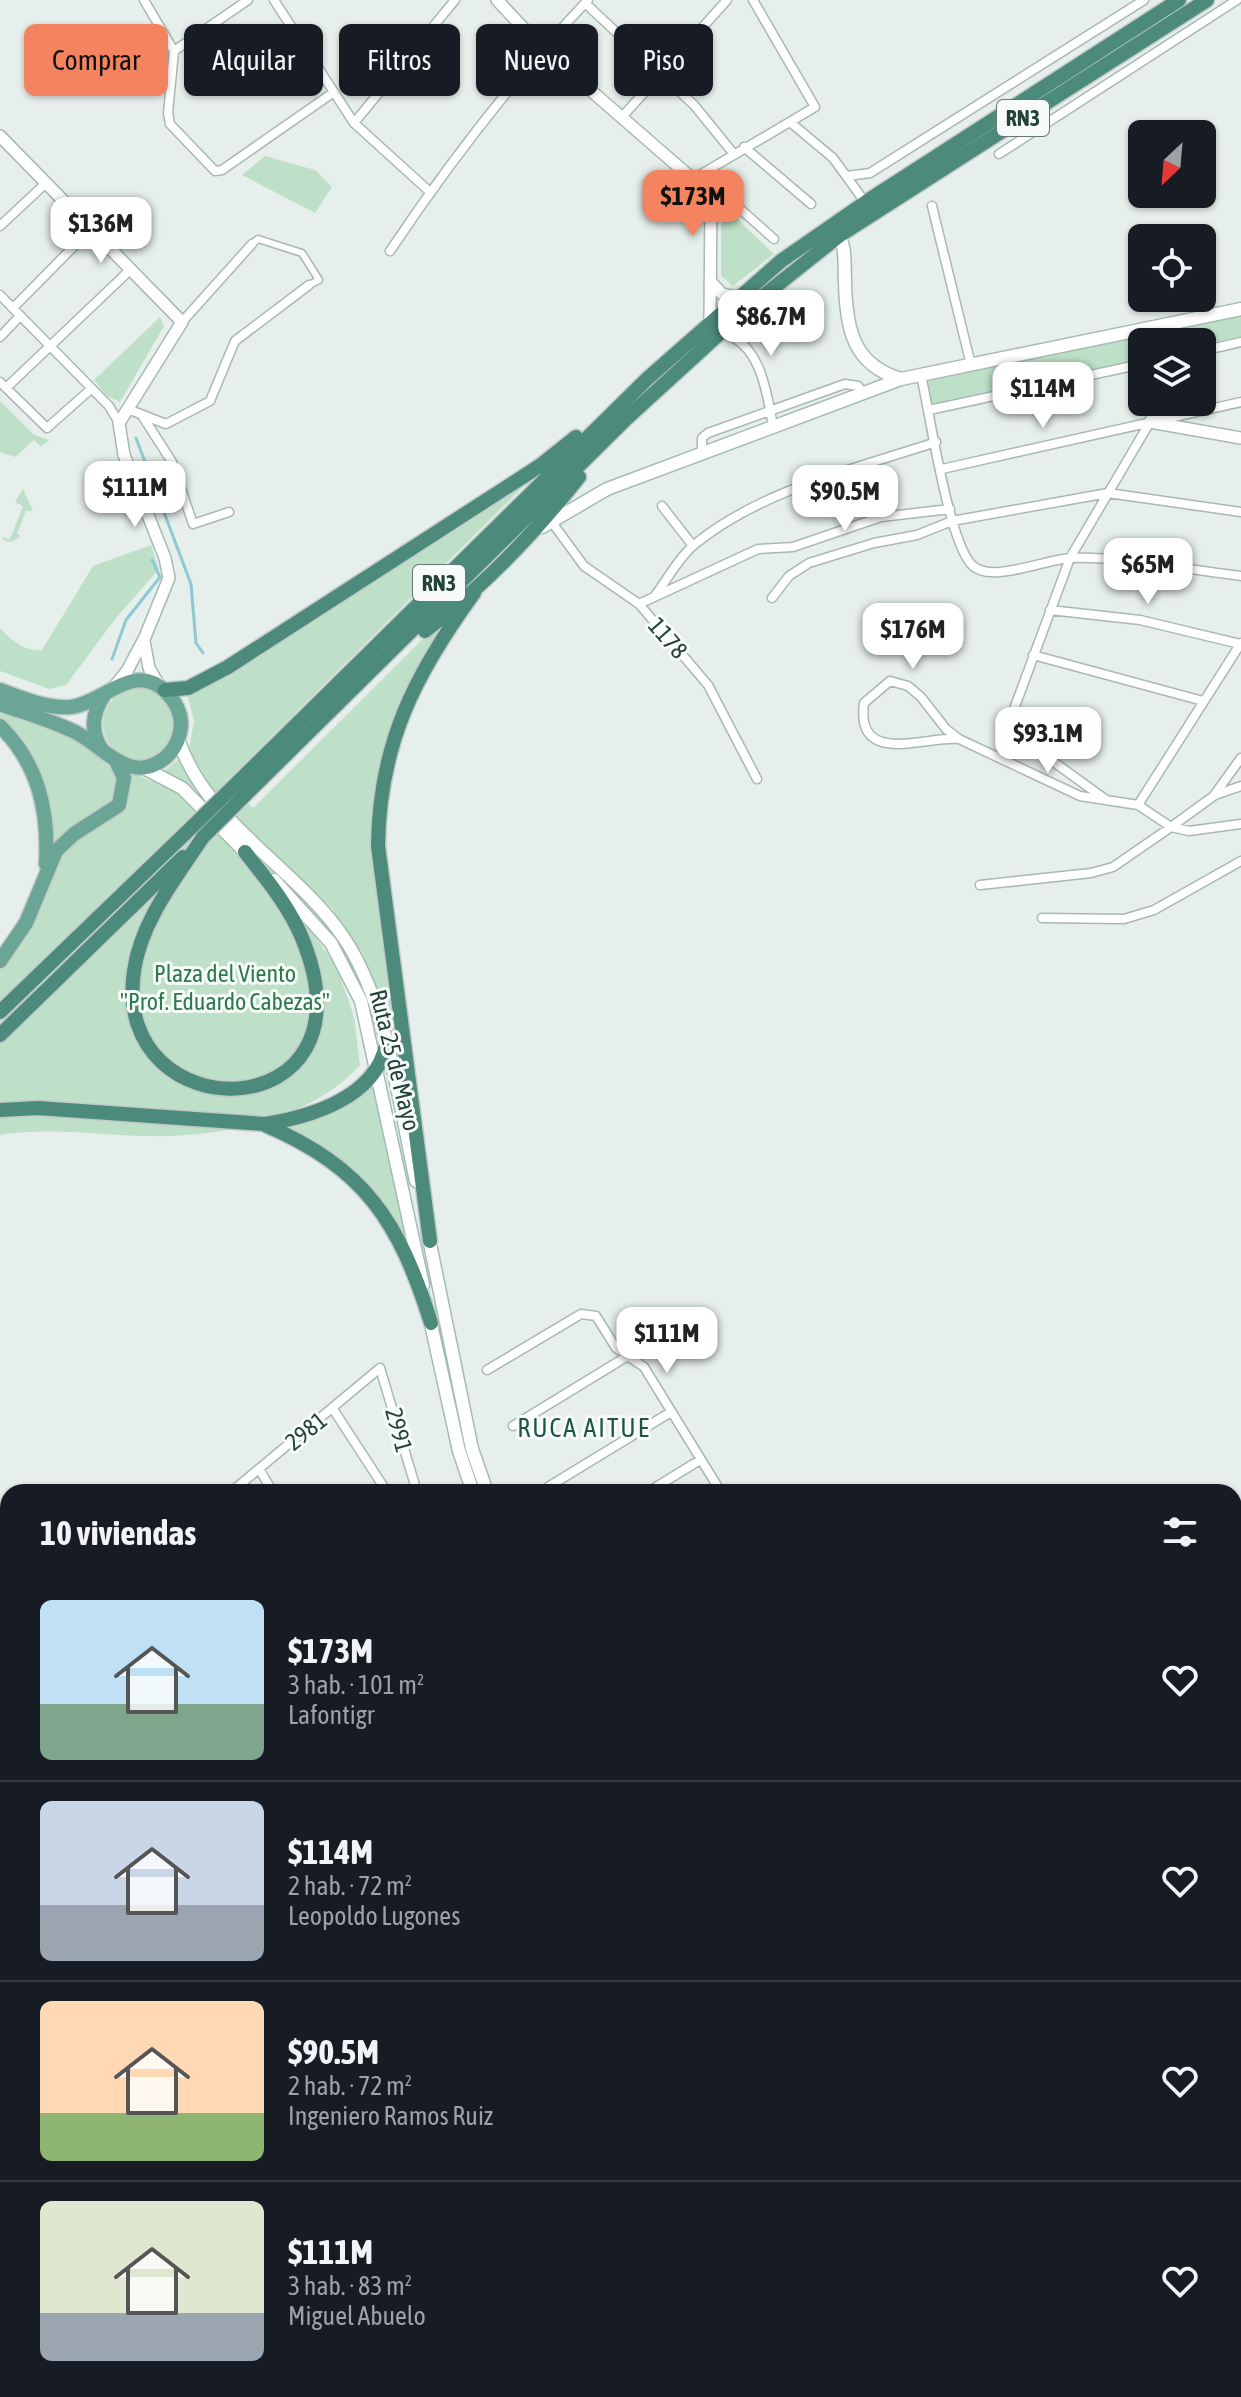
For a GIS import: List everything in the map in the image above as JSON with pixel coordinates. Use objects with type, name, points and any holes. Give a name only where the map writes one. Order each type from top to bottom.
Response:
[{"type":"highway","name":"RN3","points":[[0,1035],[647,379],[714,327],[743,312],[865,202],[1179,0]]},
{"type":"highway","name":"RN3","points":[[237,793],[377,668],[628,417],[714,327],[737,297],[836,230],[1207,0]]},
{"type":"highway","points":[[162,689],[188,688],[209,679],[541,465],[647,379]]},
{"type":"highway","points":[[377,668],[474,593],[536,531],[628,417]]},
{"type":"highway","points":[[430,1241],[378,846],[379,807],[391,745],[409,695],[432,654],[474,593]]},
{"type":"highway","name":"RN3","points":[[0,1012],[198,831]]},
{"type":"highway","points":[[198,831],[148,926],[133,973],[133,998],[138,1020],[160,1060],[178,1076],[224,1090],[265,1084],[282,1074],[305,1050],[317,1014],[313,968],[302,938],[279,898],[245,852]]},
{"type":"highway","points":[[0,1110],[38,1108],[265,1124],[314,1114],[333,1105],[377,1067],[386,1045]]},
{"type":"highway","points":[[265,1124],[316,1149],[367,1193],[407,1257],[431,1323]]},
{"type":"main road","points":[[836,230],[846,255],[845,295],[866,391]]},
{"type":"main road","points":[[536,531],[607,489],[901,379],[1241,309]]},
{"type":"main road","points":[[858,351],[871,368],[901,379]]},
{"type":"main road","points":[[0,690],[64,707],[132,680],[162,689]]},
{"type":"main road","name":"Ruta 25 de Mayo","points":[[162,689],[179,713],[178,739],[199,785],[343,936],[364,973],[386,1045],[472,1449],[484,1484]]},
{"type":"main road","points":[[0,961],[26,923],[44,876],[61,846],[119,805],[124,778],[98,743],[93,718],[109,691]]},
{"type":"main road","points":[[0,704],[73,731],[111,759],[142,767],[164,759],[178,739]]},
{"type":"main road","points":[[0,726],[19,748],[40,790],[47,826],[44,876]]},
{"type":"main road","name":"Ruta 25 de Mayo","points":[[142,767],[182,788],[312,920],[338,955],[361,1001],[459,1451],[470,1484]]},
{"type":"street","points":[[144,0],[174,51],[168,113],[170,124],[208,167],[222,170],[334,92]]},
{"type":"street","points":[[174,51],[248,0]]},
{"type":"street","points":[[274,0],[354,123],[430,192]]},
{"type":"street","points":[[354,123],[455,0]]},
{"type":"street","points":[[497,0],[520,24]]},
{"type":"street","points":[[705,24],[727,0]]},
{"type":"street","points":[[693,179],[815,107],[753,0]]},
{"type":"street","points":[[999,154],[1237,0]]},
{"type":"street","points":[[847,176],[870,173],[1139,1]]},
{"type":"street","points":[[566,24],[587,2],[614,28]]},
{"type":"street","points":[[390,251],[430,192],[506,96]]},
{"type":"street","points":[[598,96],[711,195],[736,205],[774,239]]},
{"type":"street","points":[[622,117],[641,96]]},
{"type":"street","points":[[685,96],[733,153]]},
{"type":"street","points":[[790,122],[833,158],[865,202]]},
{"type":"street","points":[[0,136],[182,322]]},
{"type":"street","points":[[744,147],[811,204]]},
{"type":"street","points":[[0,226],[46,183]]},
{"type":"street","points":[[711,195],[710,281],[714,327],[744,341]]},
{"type":"street","points":[[932,206],[971,365]]},
{"type":"street","points":[[13,308],[91,229]]},
{"type":"street","points":[[119,423],[130,410],[182,322],[252,244],[258,239],[302,253],[319,280],[235,341],[216,391],[205,405],[166,424],[130,410]]},
{"type":"street","points":[[91,389],[51,427],[45,428],[3,385],[44,350],[51,348],[130,270]]},
{"type":"street","points":[[710,281],[722,294],[737,297]]},
{"type":"street","points":[[0,295],[109,406],[119,423],[124,455],[169,572],[168,584],[145,637],[109,691]]},
{"type":"street","points":[[743,312],[744,341],[762,381],[773,426]]},
{"type":"street","points":[[0,337],[20,316]]},
{"type":"street","points":[[1174,323],[1175,328]]},
{"type":"street","points":[[1216,348],[1241,342]]},
{"type":"street","points":[[929,410],[1128,367]]},
{"type":"street","points":[[921,375],[952,521],[969,562],[979,572],[994,573],[1070,558],[1241,576]]},
{"type":"street","points":[[702,452],[702,438],[708,433],[770,409],[845,384],[866,391]]},
{"type":"street","points":[[942,469],[1241,402]]},
{"type":"street","points":[[143,416],[168,452],[193,524],[229,512]]},
{"type":"street","points":[[1105,800],[1010,728],[1033,655],[1070,558],[1154,416]]},
{"type":"street","points":[[1150,422],[1241,438]]},
{"type":"street","points":[[654,597],[693,546],[778,495],[936,442]]},
{"type":"street","points":[[772,598],[789,576],[809,563],[860,546],[917,535],[952,521],[1108,493],[1241,512]]},
{"type":"street","points":[[662,506],[693,546]]},
{"type":"street","points":[[639,604],[758,549],[793,547],[881,517],[950,509]]},
{"type":"street","name":"1178","points":[[551,521],[584,566],[639,604],[708,685],[757,779]]},
{"type":"street","points":[[1050,610],[1140,620],[1240,643],[1138,805]]},
{"type":"street","points":[[145,637],[147,661],[162,689]]},
{"type":"street","points":[[1033,655],[1203,701]]},
{"type":"street","points":[[959,739],[944,737],[900,746],[888,743],[871,734],[865,725],[864,703],[890,681],[908,686],[959,739],[1043,782],[1089,800],[1138,805],[1171,827],[1189,831],[1241,824]]},
{"type":"street","points":[[1215,795],[1241,758]]},
{"type":"street","points":[[980,885],[1091,873],[1113,867],[1215,795],[1241,786]]},
{"type":"street","points":[[1042,918],[1124,919],[1154,910],[1241,861]]},
{"type":"street","points":[[487,1370],[589,1312],[596,1316],[626,1357],[644,1367],[716,1484]]},
{"type":"street","points":[[513,1426],[626,1357]]},
{"type":"street","name":"2981","points":[[241,1484],[380,1368]]},
{"type":"street","name":"2991","points":[[380,1368],[415,1484]]},
{"type":"street","points":[[333,1409],[382,1484]]},
{"type":"street","points":[[553,1484],[671,1412]]},
{"type":"street","points":[[661,1484],[700,1460]]},
{"type":"street","points":[[259,1469],[268,1484]]},
{"type":"green space","points":[[265,156],[315,170],[332,187],[315,213],[242,175]]},
{"type":"green space","points":[[728,216],[735,217],[774,254],[733,286],[721,276],[721,225]]},
{"type":"green space","points":[[1241,309],[1241,342],[1216,348],[1216,328],[1149,328]]},
{"type":"green space","points":[[160,317],[164,326],[120,402],[107,396],[94,380]]},
{"type":"green space","points":[[1128,332],[1128,367],[929,410],[921,375]]},
{"type":"green space","points":[[0,401],[34,435],[49,440],[41,447],[34,440],[15,457],[0,452]]},
{"type":"green space","points":[[537,473],[226,782],[253,808],[452,610],[423,667],[377,799],[415,1154],[382,1004],[363,955],[331,908],[210,791],[189,749],[194,721],[187,694],[202,690]]},
{"type":"green space","points":[[23,489],[33,511],[26,511],[17,534],[21,536],[12,542],[4,541],[2,537],[10,539],[23,506],[15,502]]},
{"type":"green space","points":[[151,545],[159,569],[116,618],[66,685],[49,689],[0,671],[0,628],[23,647],[42,650],[93,566]]},
{"type":"green space","points":[[139,688],[159,694],[169,704],[175,724],[169,744],[159,754],[139,760],[119,754],[109,744],[103,724],[109,704],[119,694]]},
{"type":"green space","points":[[0,709],[80,740],[117,772],[117,800],[50,853],[50,818],[0,721]]},
{"type":"green space","points":[[180,758],[191,780],[224,823],[309,906],[337,939],[361,986],[381,1054],[324,929],[191,790],[164,771]]},
{"type":"green space","name":"Plaza del Viento \"Prof. Eduardo Cabezas\"","points":[[130,772],[177,792],[304,919],[338,970],[354,1017],[360,1065],[340,1084],[316,1100],[262,1122],[232,1129],[174,1136],[55,1132],[0,1135],[0,966],[51,865],[67,845],[122,813],[128,804]]},
{"type":"green space","points":[[371,1082],[412,1252],[373,1195],[344,1165],[286,1128],[335,1113]]},
{"type":"waterway","points":[[136,438],[191,584],[196,643],[203,653]]},
{"type":"waterway","points":[[112,659],[126,620],[160,577],[152,560]]},
{"type":"district","name":"RUCA AITUE","points":[[584,1428]]}]
